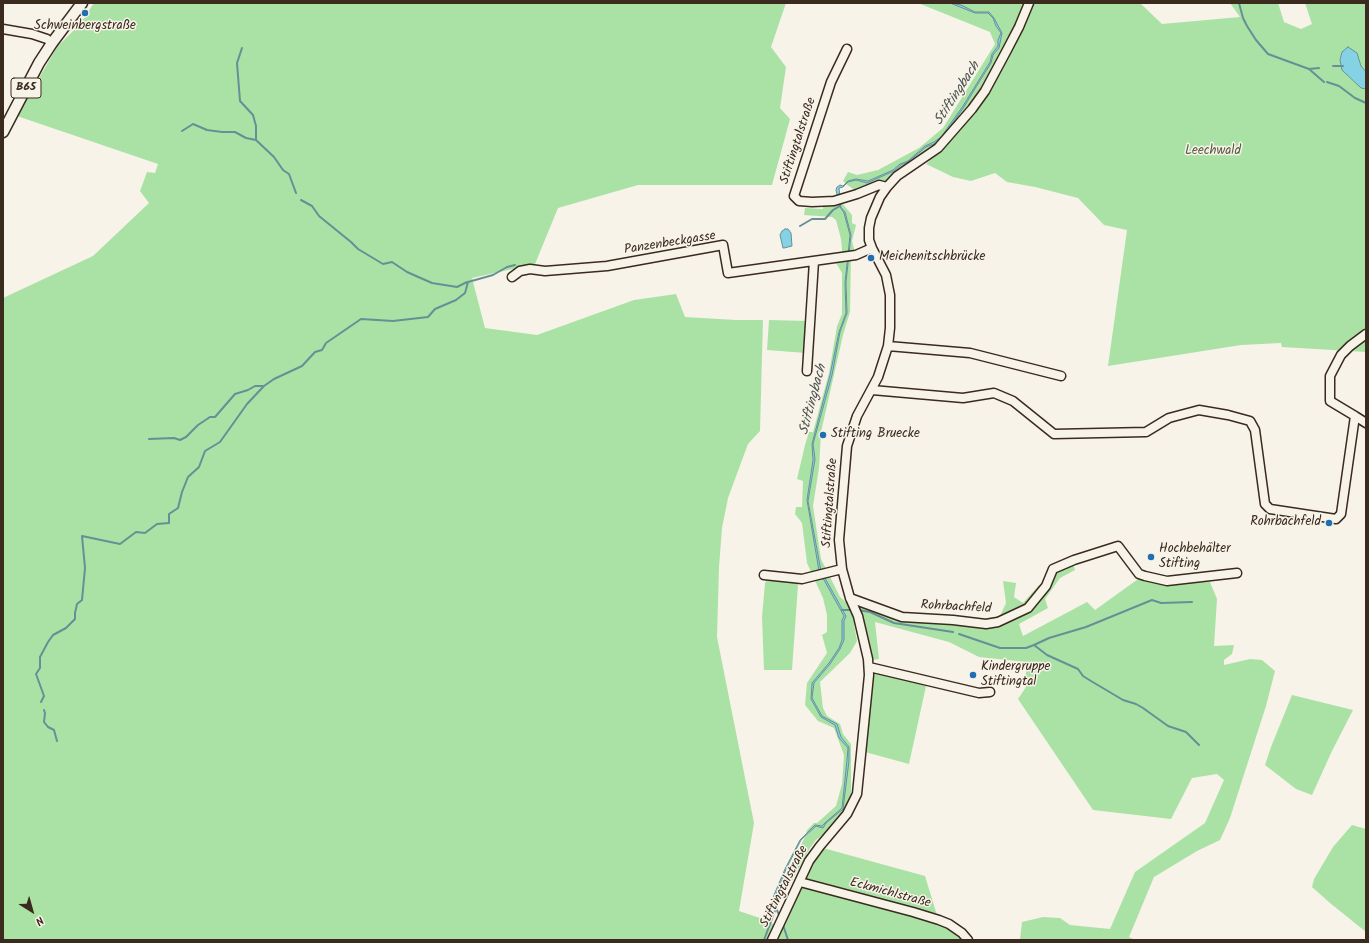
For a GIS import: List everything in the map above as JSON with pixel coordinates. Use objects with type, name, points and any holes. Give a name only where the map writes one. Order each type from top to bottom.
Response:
[{"type":"main road","name":"B65","points":[[3,132],[39,63],[82,3]]},
{"type":"street","name":"Stiftingtalstraße","points":[[772,940],[809,861],[847,814],[857,794],[863,724],[869,686],[869,667],[858,616],[850,598],[842,569],[839,528],[847,446],[857,416],[872,390],[883,366],[888,346],[890,328],[889,291],[886,275],[872,248],[868,234],[871,218],[880,196],[886,187],[897,176],[938,148],[972,109],[1007,50],[1029,3]]},
{"type":"street","points":[[3,29],[32,34],[47,39],[52,43]]},
{"type":"street","name":"Stiftingtalstraße","points":[[847,49],[831,82],[794,196],[799,201],[812,202],[837,200],[879,185],[886,187]]},
{"type":"street","name":"Panzenbeckgasse","points":[[512,277],[520,270],[530,269],[545,271],[607,266],[722,245],[728,273],[856,255],[872,248]]},
{"type":"street","points":[[807,370],[814,261]]},
{"type":"street","points":[[1366,334],[1341,355],[1330,376],[1330,400],[1366,423]]},
{"type":"street","points":[[888,346],[970,353],[1061,376]]},
{"type":"street","points":[[872,390],[962,398],[994,393],[1013,401],[1054,434],[1146,432],[1169,418],[1199,410],[1250,420],[1255,430],[1265,504],[1270,509],[1336,519],[1341,514],[1355,416]]},
{"type":"street","name":"Rohrbachfeld","points":[[850,598],[902,617],[953,620],[986,624],[998,622],[1028,608],[1046,586],[1053,568],[1118,546],[1139,574],[1167,581],[1237,573]]},
{"type":"street","points":[[764,575],[802,579],[842,569]]},
{"type":"street","points":[[869,667],[979,693],[990,692]]},
{"type":"street","name":"Eckmichlstraße","points":[[800,882],[939,920],[949,924],[962,933],[968,940]]},
{"type":"green space","points":[[94,3],[786,3],[771,47],[786,67],[780,108],[790,119],[772,185],[638,185],[558,208],[535,264],[472,278],[485,328],[537,335],[634,300],[676,294],[685,317],[763,320],[760,431],[748,444],[728,498],[722,528],[719,567],[717,637],[754,823],[739,911],[769,921],[774,925],[768,940],[3,940],[3,298],[93,256],[149,203],[140,191],[147,172],[155,173],[158,164],[17,116],[57,47],[80,24]]},
{"type":"green space","points":[[918,3],[950,3],[975,13],[988,13],[993,18],[1001,33],[998,40],[998,46],[963,106],[941,137],[925,146],[908,161],[900,164],[893,170],[868,181],[856,179],[845,183],[843,181],[848,172],[857,175],[878,170],[919,148],[943,128],[995,44],[990,32]]},
{"type":"green space","name":"Leechwald","points":[[954,3],[1140,3],[1162,24],[1240,17],[1230,3],[1278,3],[1284,22],[1301,29],[1312,24],[1305,3],[1366,3],[1366,72],[1361,66],[1357,53],[1342,52],[1340,60],[1342,70],[1361,88],[1366,89],[1366,352],[1282,347],[1281,343],[1241,345],[1108,366],[1127,230],[1104,225],[1078,198],[1035,187],[1007,182],[995,173],[971,181],[953,177],[926,164],[961,130],[956,124],[937,145],[914,158],[884,183],[856,191],[846,184],[856,180],[867,183],[894,171],[926,147],[934,144],[942,137],[991,63],[993,55],[999,48],[1002,33],[994,18],[989,12],[975,12]]},
{"type":"green space","points":[[839,203],[844,213],[850,235],[845,283],[846,313],[839,332],[830,375],[812,444],[813,460],[807,500],[819,571],[844,616],[842,620],[842,640],[839,648],[829,663],[812,683],[811,699],[821,717],[835,725],[839,738],[848,748],[842,808],[822,826],[815,825],[806,834],[807,830],[814,823],[817,823],[836,806],[842,784],[844,755],[834,728],[818,721],[805,705],[807,683],[827,653],[822,635],[827,632],[827,615],[823,598],[807,563],[802,523],[795,514],[796,507],[802,507],[803,481],[797,479],[809,432],[813,432],[829,373],[837,326],[842,314],[842,273],[835,261],[843,260],[841,239],[836,220],[832,217],[804,215],[805,208],[823,209],[823,206]]},
{"type":"green space","points":[[840,203],[842,203],[852,215],[852,223],[856,225],[852,241],[855,253],[851,254],[850,312],[843,335],[821,432],[819,468],[813,506],[821,559],[840,597],[846,602],[863,604],[901,620],[952,623],[986,628],[987,618],[1000,616],[1006,603],[1003,581],[1016,583],[1014,597],[1023,603],[1039,585],[1047,589],[1056,572],[1073,564],[1075,570],[1060,578],[1045,599],[1048,608],[1019,624],[1023,636],[1087,602],[1095,610],[1141,577],[1165,583],[1210,582],[1217,599],[1214,646],[1234,645],[1232,654],[1224,660],[1224,665],[1250,659],[1262,660],[1275,671],[1266,706],[1230,818],[1220,840],[1197,851],[1154,877],[1129,937],[1135,940],[1020,940],[1022,922],[1043,917],[1060,918],[1070,925],[1110,929],[1135,872],[1205,823],[1224,780],[1217,774],[1192,778],[1171,819],[1093,810],[1018,699],[1026,687],[1026,662],[979,657],[949,642],[875,622],[879,659],[872,660],[863,621],[854,624],[857,641],[850,653],[820,682],[823,708],[827,716],[840,724],[843,734],[851,744],[851,797],[845,811],[830,829],[816,840],[810,848],[789,886],[782,881],[805,837],[816,826],[823,828],[826,823],[843,809],[849,747],[841,737],[837,724],[822,716],[812,698],[814,683],[830,664],[844,640],[844,621],[846,616],[821,571],[808,500],[815,459],[813,444],[832,375],[840,332],[847,313],[846,282],[851,235],[845,212]]},
{"type":"green space","points":[[769,320],[808,321],[806,353],[767,350]]},
{"type":"green space","points":[[778,579],[797,582],[798,585],[792,670],[764,670],[762,617],[765,583],[767,580]]},
{"type":"green space","points":[[882,672],[926,686],[909,764],[865,752],[873,675]]},
{"type":"green space","points":[[1292,695],[1353,710],[1312,795],[1296,789],[1265,765]]},
{"type":"green space","points":[[1352,825],[1366,829],[1366,932],[1312,887],[1314,879],[1333,847]]},
{"type":"green space","points":[[823,848],[925,876],[940,925],[956,933],[962,940],[776,940],[810,867]]},
{"type":"water","name":"Stiftingbach","points":[[950,3],[961,5],[975,12],[989,12],[994,18],[1002,33],[999,48],[993,55],[991,63],[964,107],[942,138],[934,144],[926,147],[908,162],[901,165],[894,171],[867,183],[856,180],[848,182],[843,187],[839,188],[841,207],[845,212],[851,235],[846,282],[847,313],[840,332],[832,375],[813,444],[815,459],[808,501],[821,571],[846,616],[844,621],[844,640],[830,664],[814,683],[812,698],[822,716],[837,724],[841,737],[849,747],[849,761],[843,809],[826,823],[823,828],[816,826],[801,840],[786,869],[776,895],[774,902],[777,908],[776,909],[773,902],[774,895],[785,869],[800,840],[815,825],[822,826],[842,808],[847,760],[848,748],[839,738],[835,725],[821,717],[811,699],[812,683],[829,663],[839,648],[842,640],[842,620],[844,616],[819,571],[807,500],[813,460],[812,444],[830,375],[839,332],[846,313],[845,283],[850,235],[844,213],[840,207],[836,190],[837,187],[840,185],[843,186],[848,181],[856,179],[868,181],[893,170],[900,164],[908,161],[925,146],[941,137],[963,106],[990,62],[992,54],[998,46],[998,40],[1001,33],[993,18],[988,13],[975,13]]},
{"type":"water","points":[[1348,47],[1357,53],[1361,66],[1366,72],[1366,89],[1361,88],[1342,70],[1340,60],[1342,52]]},
{"type":"water","points":[[785,229],[788,229],[791,233],[792,246],[783,248],[780,235]]},
{"type":"waterway","points":[[1239,3],[1247,26],[1268,54],[1309,69],[1324,82]]},
{"type":"waterway","points":[[242,48],[237,63],[240,101],[253,115],[256,126],[256,140]]},
{"type":"waterway","points":[[1333,66],[1343,66]]},
{"type":"waterway","points":[[1309,69],[1319,68]]},
{"type":"waterway","points":[[1327,82],[1339,86],[1355,98],[1366,103]]},
{"type":"waterway","points":[[182,131],[193,124],[207,130],[235,132],[246,138],[256,140],[274,157],[283,170],[289,174],[296,193]]},
{"type":"waterway","points":[[301,200],[312,206],[319,216],[358,249],[383,264],[392,262],[407,272],[432,283],[457,287],[467,282]]},
{"type":"waterway","points":[[800,226],[812,219],[825,219],[833,210],[840,206]]},
{"type":"waterway","points":[[41,702],[44,696],[36,674],[40,668],[40,657],[53,635],[66,628],[75,619],[77,604],[82,600],[85,568],[82,536],[120,544],[136,532],[145,533],[157,524],[169,523],[169,514],[178,508],[188,477],[199,467],[205,451],[220,442],[247,404],[264,386],[274,379],[302,366],[315,352],[322,350],[326,343],[361,319],[393,321],[428,317],[435,309],[456,300],[465,293],[468,282],[493,275],[507,267],[515,265]]},
{"type":"waterway","points":[[149,439],[174,438],[180,440],[186,437],[198,425],[210,417],[215,417],[235,394],[255,386],[263,386]]},
{"type":"waterway","points":[[1034,645],[1049,638],[1086,627],[1152,600],[1161,603],[1192,602]]},
{"type":"waterway","points":[[842,610],[851,610]]},
{"type":"waterway","points":[[858,610],[870,612],[894,623],[953,632]]},
{"type":"waterway","points":[[959,634],[1000,648],[1026,648],[1034,645],[1047,655],[1078,669],[1083,676],[1123,700],[1143,708],[1168,726],[1186,732],[1199,745]]},
{"type":"waterway","points":[[44,710],[44,722],[48,727],[54,730],[57,741]]},
{"type":"waterway","points":[[776,908],[780,917]]},
{"type":"waterway","points":[[764,940],[776,908]]},
{"type":"waterway","points":[[783,925],[788,940]]},
{"type":"place","name":"Schweinbergstraße","points":[[85,13]]},
{"type":"place","name":"Meichenitschbrücke","points":[[871,258]]},
{"type":"place","name":"Stifting Bruecke","points":[[823,435]]},
{"type":"place","name":"Rohrbachfeld","points":[[1329,523]]},
{"type":"place","name":"Hochbehälter Stifting","points":[[1151,557]]},
{"type":"place","name":"Kindergruppe Stiftingtal","points":[[973,675]]}]
